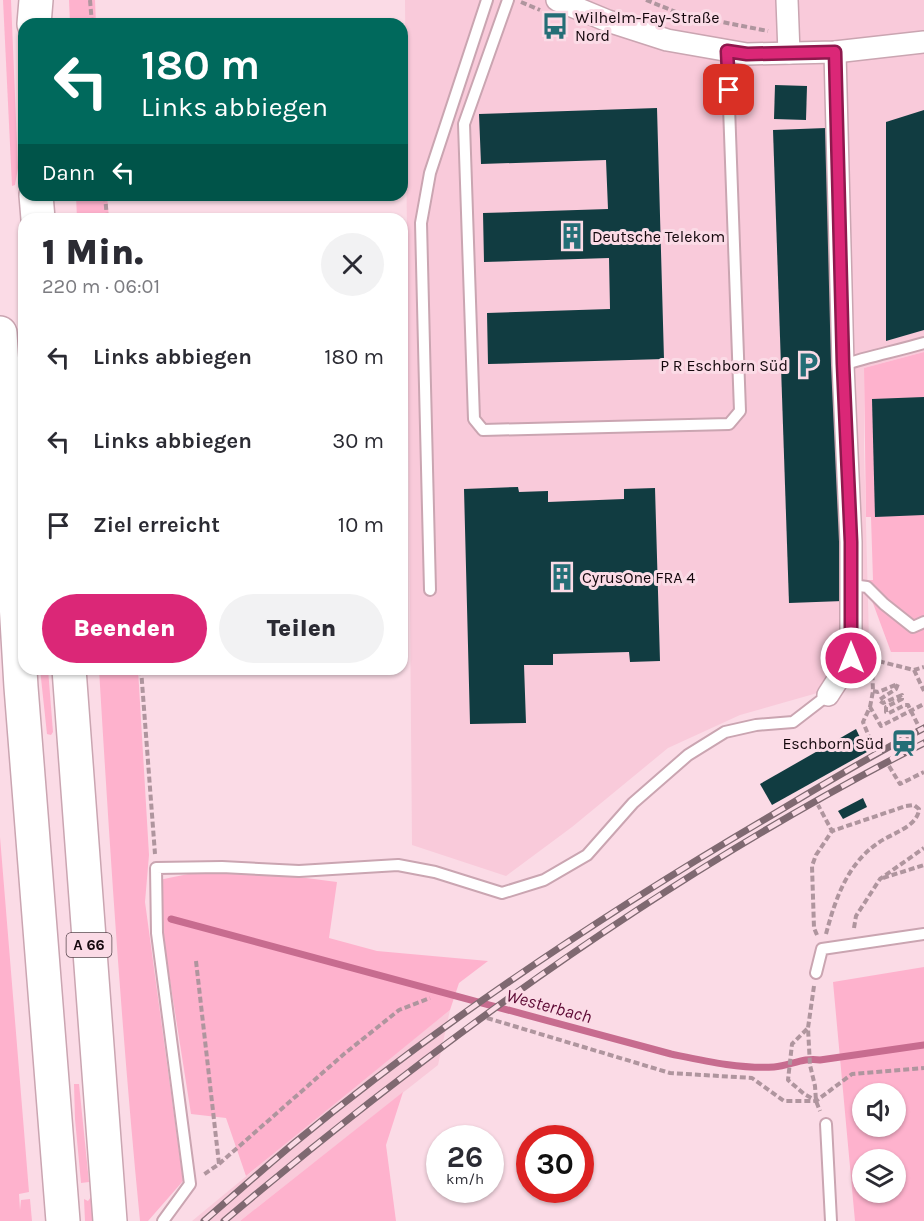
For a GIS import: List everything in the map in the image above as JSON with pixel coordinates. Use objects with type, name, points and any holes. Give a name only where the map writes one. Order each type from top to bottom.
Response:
[{"type":"highway","points":[[26,0],[27,18]]},
{"type":"highway","points":[[34,18],[36,0]]},
{"type":"highway","name":"A 66","points":[[0,333],[18,636]]},
{"type":"highway","name":"A 66","points":[[20,675],[63,1221]]},
{"type":"highway","name":"A 66","points":[[69,675],[110,1221]]},
{"type":"street","points":[[557,0],[608,21],[667,40],[737,53],[835,52],[924,42]]},
{"type":"street","points":[[787,0],[789,53]]},
{"type":"street","points":[[828,695],[851,658],[852,585],[843,364],[835,52]]},
{"type":"lane","points":[[430,590],[421,223],[430,173],[487,0]]},
{"type":"lane","points":[[508,0],[464,124],[474,419],[483,429],[729,424],[740,411],[737,53]]},
{"type":"lane","points":[[843,364],[885,355],[924,343]]},
{"type":"lane","points":[[852,585],[867,586],[884,604],[913,627],[924,622]]},
{"type":"lane","points":[[163,1221],[190,1184],[157,933],[156,868],[222,867],[299,871],[398,865],[435,872],[502,893],[544,880],[587,855],[633,803],[688,755],[725,732],[756,725],[793,722],[828,695]]},
{"type":"lane","points":[[816,973],[822,949],[924,934]]},
{"type":"lane","points":[[826,1124],[831,1221]]},
{"type":"path","points":[[90,0],[92,18]]},
{"type":"path","points":[[646,0],[681,14],[766,29],[789,53]]},
{"type":"path","points":[[851,658],[872,659],[914,670],[924,667]]},
{"type":"path","points":[[872,659],[873,691],[870,707],[863,722],[874,749]]},
{"type":"path","points":[[914,670],[924,691]]},
{"type":"path","points":[[141,675],[156,868]]},
{"type":"path","points":[[873,691],[878,692],[898,684],[897,689],[879,700],[883,703],[902,694],[902,699],[886,707],[886,712],[889,713],[908,705],[918,725]]},
{"type":"path","points":[[870,707],[881,726],[924,704]]},
{"type":"path","points":[[889,766],[900,784],[924,772]]},
{"type":"path","points":[[818,805],[832,831]]},
{"type":"path","points":[[822,949],[814,928],[812,866],[816,855],[832,831],[914,805],[919,809],[919,815],[914,821],[878,842],[851,870],[840,891],[827,930]]},
{"type":"path","points":[[850,945],[856,916],[880,879],[924,848]]},
{"type":"path","points":[[880,879],[924,865]]},
{"type":"path","points":[[196,961],[219,1164]]},
{"type":"path","points":[[816,973],[808,1028],[810,1065],[816,1101]]},
{"type":"path","points":[[190,1184],[219,1164],[344,1054],[399,1010],[430,998]]},
{"type":"path","points":[[487,1018],[670,1073],[752,1078],[784,1101],[816,1101],[852,1074],[924,1068]]},
{"type":"path","points":[[808,1028],[792,1044],[788,1080],[816,1101]]},
{"type":"shaded area","points":[[3,0],[11,0],[18,168],[15,185],[12,186]]},
{"type":"shaded area","points":[[69,0],[95,0],[96,18],[70,18]]},
{"type":"shaded area","points":[[405,0],[924,0],[924,352],[864,368],[870,678],[740,715],[668,748],[572,827],[506,876],[412,845],[407,201],[408,18],[405,18]]},
{"type":"shaded area","points":[[76,201],[108,201],[108,213],[77,213]]},
{"type":"shaded area","points":[[924,352],[924,652],[891,652],[867,587],[867,580],[873,580],[871,517],[866,517],[864,368]]},
{"type":"shaded area","points":[[41,675],[48,675],[53,732],[51,735],[47,734]]},
{"type":"shaded area","points":[[99,675],[138,675],[149,855],[145,902],[183,1181],[148,1221],[140,1221],[117,945]]},
{"type":"shaded area","points":[[0,837],[29,1192],[19,1194],[20,1210],[21,1200],[30,1199],[32,1221],[0,1221]]},
{"type":"shaded area","points":[[222,867],[337,882],[329,938],[377,951],[488,961],[459,983],[450,1010],[246,1176],[226,1118],[191,1114],[157,898],[159,880]]},
{"type":"shaded area","points":[[924,967],[924,1221],[855,1221],[853,1203],[906,1203],[906,1149],[852,1149],[852,1188],[833,982]]},
{"type":"shaded area","points":[[450,1010],[438,1065],[240,1221],[192,1221],[386,1061]]},
{"type":"shaded area","points":[[74,1084],[79,1084],[89,1182],[81,1183],[75,1119]]},
{"type":"shaded area","points":[[403,1092],[386,1145],[396,1221],[240,1221]]},
{"type":"shaded area","points":[[91,1197],[93,1221],[85,1221],[84,1199],[88,1201]]},
{"type":"building","points":[[775,85],[807,86],[806,120],[774,119]]},
{"type":"building","name":"Deutsche Telekom","points":[[657,108],[664,359],[488,364],[487,313],[610,309],[609,258],[484,262],[483,213],[608,209],[606,160],[481,164],[479,114]]},
{"type":"building","points":[[924,110],[924,330],[886,341],[886,122]]},
{"type":"building","name":"P R Eschborn Süd","points":[[826,128],[843,601],[789,603],[773,130]]},
{"type":"building","points":[[924,397],[924,515],[875,517],[872,399]]},
{"type":"building","name":"CyrusOne FRA 4","points":[[518,487],[519,492],[548,491],[548,502],[624,499],[624,489],[655,488],[660,661],[630,662],[629,652],[553,654],[553,665],[524,665],[526,723],[470,724],[464,489]]},
{"type":"building","points":[[856,729],[867,752],[772,805],[760,784]]},
{"type":"building","points":[[863,798],[867,807],[843,819],[838,811]]},
{"type":"waterway","name":"Westerbach","points":[[171,919],[671,1054],[710,1062],[735,1066],[774,1067],[808,1060],[924,1045]]},
{"type":"railway","points":[[204,1221],[282,1153],[349,1099],[406,1055],[524,972],[705,855],[924,728]]},
{"type":"railway","points":[[224,1221],[305,1153],[389,1088],[560,962],[739,846],[830,793],[924,743]]},
{"type":"place","name":"Wilhelm-Fay-Straße Nord","points":[[555,26]]},
{"type":"place","name":"Deutsche Telekom","points":[[572,236]]},
{"type":"place","name":"P R Eschborn Süd","points":[[808,365]]},
{"type":"place","name":"CyrusOne FRA 4","points":[[562,577]]},
{"type":"place","name":"Eschborn Süd","points":[[904,743]]},
{"type":"route","points":[[729,90],[727,51],[747,54],[835,52],[843,364],[851,542],[851,658]]}]
